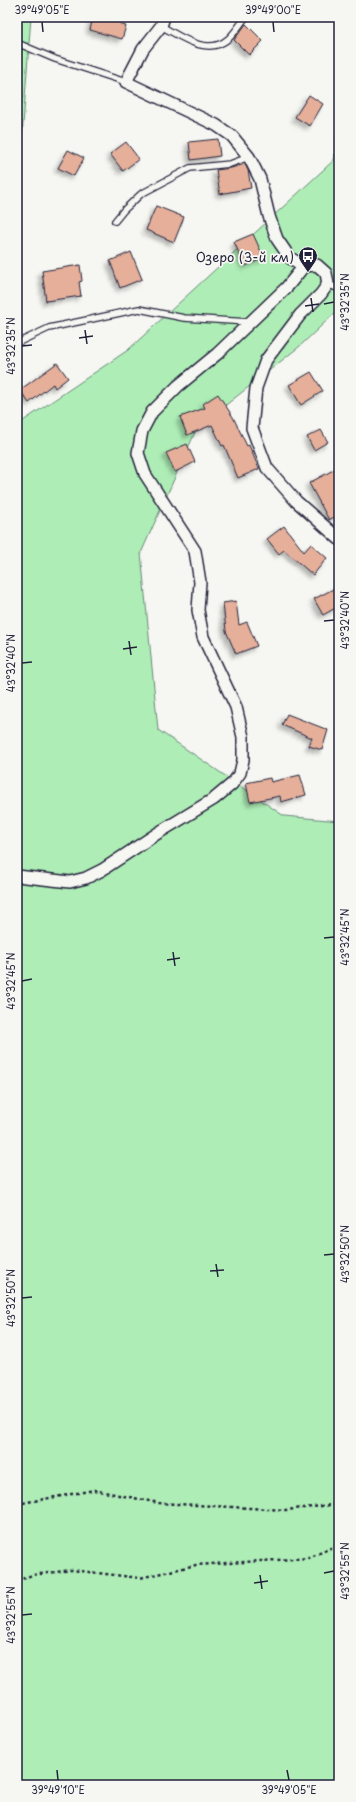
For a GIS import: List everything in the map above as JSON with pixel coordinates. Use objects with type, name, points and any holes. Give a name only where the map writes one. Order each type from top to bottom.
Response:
[{"type":"street","points":[[162,22],[143,49],[126,82],[216,125],[232,136],[249,157],[260,178],[269,216],[277,239],[290,258],[304,266],[317,265],[326,273],[328,284],[321,294],[300,315],[266,360],[256,388],[252,428],[267,468],[313,518],[339,539]]},
{"type":"street","points":[[17,876],[70,882],[96,873],[214,799],[232,784],[240,773],[243,760],[243,737],[236,707],[202,637],[198,610],[200,582],[195,551],[144,474],[138,453],[142,430],[152,412],[178,386],[217,354],[287,287],[304,266]]},
{"type":"lane","points":[[162,22],[195,44],[213,46],[221,44],[228,38],[246,17]]},
{"type":"lane","points":[[17,43],[55,59],[126,82]]},
{"type":"lane","points":[[115,222],[124,210],[142,194],[190,168],[230,164],[249,157]]},
{"type":"lane","points":[[328,284],[339,289]]},
{"type":"lane","points":[[17,343],[49,328],[139,309],[184,318],[249,322]]},
{"type":"path","points":[[17,1504],[94,1490],[159,1503],[286,1510],[339,1504]]},
{"type":"path","points":[[17,1581],[32,1575],[72,1570],[140,1578],[196,1565],[309,1558],[339,1544]]},
{"type":"green space","points":[[17,17],[31,17],[17,205]]},
{"type":"green space","points":[[339,109],[339,309],[300,346],[197,428],[141,553],[158,730],[284,816],[339,821],[339,1785],[17,1785],[17,429],[23,421],[128,350],[334,160]]},
{"type":"building","points":[[93,17],[122,17],[120,24],[126,26],[122,39],[90,30]]},
{"type":"building","points":[[246,24],[263,41],[249,55],[234,40]]},
{"type":"building","points":[[309,95],[323,104],[310,126],[295,117]]},
{"type":"building","points":[[218,139],[220,156],[191,160],[189,142]]},
{"type":"building","points":[[126,142],[139,159],[123,171],[110,154]]},
{"type":"building","points":[[68,150],[84,158],[74,176],[58,168]]},
{"type":"building","points":[[245,164],[248,170],[251,188],[220,194],[216,170]]},
{"type":"building","points":[[156,206],[184,217],[174,242],[146,230]]},
{"type":"building","points":[[253,234],[264,258],[245,266],[234,242]]},
{"type":"building","points":[[131,252],[142,279],[120,288],[110,261]]},
{"type":"building","points":[[80,265],[82,281],[79,282],[81,296],[46,301],[42,271]]},
{"type":"building","points":[[57,363],[68,378],[55,388],[53,384],[29,403],[20,390]]},
{"type":"building","points":[[311,372],[323,391],[301,405],[289,385]]},
{"type":"building","points":[[218,394],[233,417],[247,446],[249,445],[259,469],[238,478],[224,445],[222,446],[212,425],[187,435],[180,417],[205,408],[203,404]]},
{"type":"building","points":[[321,430],[328,442],[314,450],[307,437]]},
{"type":"building","points":[[187,444],[195,462],[175,472],[166,453]]},
{"type":"building","points":[[339,467],[339,514],[329,520],[309,483]]},
{"type":"building","points":[[284,526],[304,552],[311,544],[327,558],[313,575],[284,550],[279,554],[267,539]]},
{"type":"building","points":[[339,586],[339,606],[323,615],[314,599]]},
{"type":"building","points":[[236,601],[239,625],[247,622],[257,646],[236,654],[226,631],[223,603]]},
{"type":"building","points":[[287,714],[328,730],[322,750],[309,746],[312,738],[282,725]]},
{"type":"building","points":[[300,775],[306,795],[281,802],[280,796],[250,802],[246,783],[270,778],[271,782]]},
{"type":"place","name":"Озеро (3-й км)","points":[[308,273]]}]
